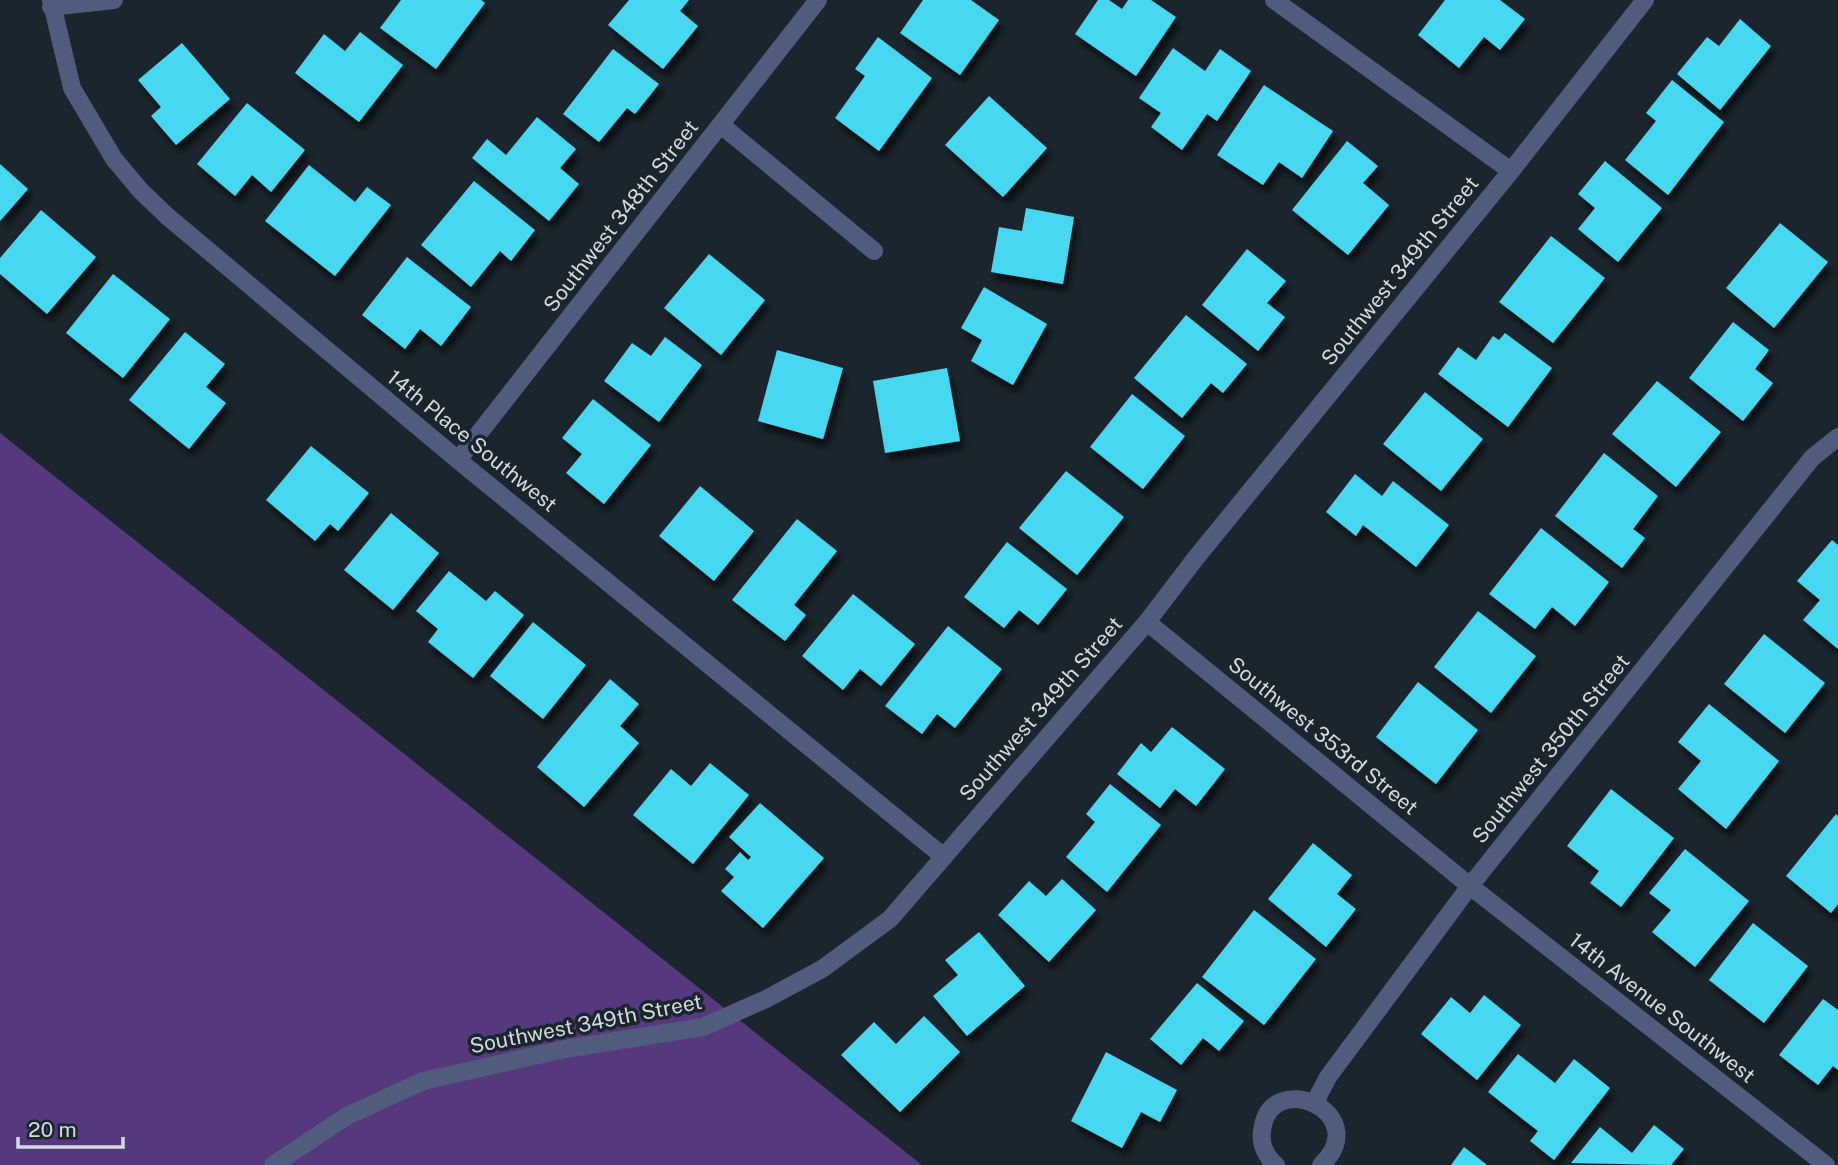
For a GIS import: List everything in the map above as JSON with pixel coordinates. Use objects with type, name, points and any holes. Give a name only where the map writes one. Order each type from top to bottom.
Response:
[{"type":"street","points":[[51,4],[114,0]]},
{"type":"street","name":"Southwest 348th Street","points":[[458,460],[818,0]]},
{"type":"street","points":[[1274,0],[1511,171]]},
{"type":"street","name":"Southwest 349th Street","points":[[273,1165],[347,1116],[424,1081],[565,1049],[703,1027],[822,969],[890,919],[1147,622],[1204,548],[1511,171],[1645,0]]},
{"type":"street","name":"14th Place Southwest","points":[[51,4],[72,88],[114,159],[140,190],[225,266],[458,460],[944,857]]},
{"type":"street","points":[[721,125],[874,251]]},
{"type":"street","name":"Southwest 350th Street","points":[[1315,1102],[1328,1077],[1470,886],[1812,458],[1838,437]]},
{"type":"street","name":"Southwest 353rd Street","points":[[1147,622],[1470,886]]},
{"type":"street","name":"14th Avenue Southwest","points":[[1470,886],[1826,1165]]},
{"type":"street","points":[[1276,1165],[1264,1150],[1262,1125],[1268,1113],[1278,1104],[1303,1098],[1326,1110],[1333,1120],[1335,1146],[1329,1158],[1321,1165]]},
{"type":"shaded area","points":[[0,433],[922,1165],[0,1165]]},
{"type":"building","points":[[401,0],[481,0],[485,3],[436,69],[380,28]]},
{"type":"building","points":[[629,0],[689,0],[680,11],[698,26],[663,69],[608,25]]},
{"type":"building","points":[[923,0],[971,0],[999,20],[960,75],[900,33]]},
{"type":"building","points":[[1098,0],[1109,0],[1122,9],[1128,0],[1151,0],[1176,17],[1136,76],[1075,34]]},
{"type":"building","points":[[1445,0],[1500,0],[1525,19],[1500,50],[1484,37],[1459,68],[1418,35]]},
{"type":"building","points":[[1740,19],[1771,46],[1720,110],[1677,74],[1707,37],[1719,46]]},
{"type":"building","points":[[360,32],[403,65],[359,122],[295,73],[324,34],[345,51]]},
{"type":"building","points":[[878,37],[932,78],[879,151],[835,118],[865,76],[855,69]]},
{"type":"building","points":[[182,43],[230,99],[176,145],[151,116],[161,107],[138,80]]},
{"type":"building","points":[[1173,48],[1205,71],[1220,49],[1251,71],[1217,121],[1207,114],[1182,150],[1151,127],[1161,113],[1139,98]]},
{"type":"building","points":[[613,49],[659,84],[635,114],[627,108],[599,142],[563,114]]},
{"type":"building","points":[[1672,80],[1724,122],[1668,195],[1625,160],[1656,121],[1646,113]]},
{"type":"building","points":[[1264,85],[1333,131],[1302,178],[1279,162],[1263,185],[1217,155]]},
{"type":"building","points":[[989,96],[1047,148],[1003,197],[945,145]]},
{"type":"building","points":[[247,103],[305,150],[271,192],[252,175],[235,196],[197,164]]},
{"type":"building","points":[[537,117],[576,149],[560,168],[579,184],[549,221],[472,158],[487,139],[506,155]]},
{"type":"building","points":[[1347,141],[1378,166],[1363,183],[1389,205],[1348,255],[1292,210]]},
{"type":"building","points":[[1605,161],[1662,208],[1618,262],[1578,229],[1595,208],[1578,194]]},
{"type":"building","points":[[0,164],[28,189],[0,221]]},
{"type":"building","points":[[309,165],[355,202],[367,187],[391,205],[335,276],[265,221]]},
{"type":"building","points":[[474,181],[535,230],[511,261],[500,251],[471,287],[421,245]]},
{"type":"building","points":[[1026,208],[1074,217],[1063,284],[991,272],[999,227],[1022,231]]},
{"type":"building","points":[[41,210],[96,257],[47,314],[0,274],[0,258]]},
{"type":"building","points":[[1780,223],[1828,262],[1774,328],[1726,288]]},
{"type":"building","points":[[1551,236],[1605,278],[1553,343],[1499,302]]},
{"type":"building","points":[[1247,249],[1286,281],[1267,303],[1285,317],[1258,351],[1202,305]]},
{"type":"building","points":[[709,254],[765,300],[721,355],[664,308]]},
{"type":"building","points":[[407,257],[471,307],[441,346],[420,329],[405,349],[362,315]]},
{"type":"building","points":[[113,274],[170,319],[123,378],[66,333]]},
{"type":"building","points":[[984,287],[1047,324],[1013,385],[971,361],[982,340],[961,328]]},
{"type":"building","points":[[1186,315],[1247,364],[1223,393],[1211,383],[1182,418],[1134,378]]},
{"type":"building","points":[[1733,322],[1769,350],[1755,369],[1773,383],[1743,421],[1689,378]]},
{"type":"building","points":[[185,332],[225,364],[206,387],[226,403],[189,449],[129,400]]},
{"type":"building","points":[[1505,333],[1552,368],[1508,427],[1438,374],[1458,347],[1476,360],[1493,336],[1499,340]]},
{"type":"building","points":[[665,337],[702,365],[659,422],[604,381],[632,343],[651,356]]},
{"type":"building","points":[[777,350],[843,368],[823,439],[758,421]]},
{"type":"building","points":[[947,368],[960,441],[885,453],[873,381]]},
{"type":"building","points":[[1657,381],[1721,432],[1676,487],[1612,434]]},
{"type":"building","points":[[1425,392],[1483,439],[1441,491],[1383,444]]},
{"type":"building","points":[[1132,394],[1185,436],[1143,489],[1090,447]]},
{"type":"building","points":[[593,399],[651,445],[604,504],[566,473],[582,454],[562,438]]},
{"type":"building","points":[[311,446],[369,493],[338,531],[330,524],[315,541],[266,500]]},
{"type":"building","points":[[1604,453],[1658,496],[1633,529],[1645,538],[1622,568],[1555,516]]},
{"type":"building","points":[[1066,471],[1124,517],[1077,575],[1019,528]]},
{"type":"building","points":[[1355,474],[1382,496],[1393,481],[1449,525],[1416,567],[1363,525],[1356,536],[1326,512]]},
{"type":"building","points":[[700,486],[754,531],[714,581],[659,536]]},
{"type":"building","points":[[391,513],[439,553],[393,610],[344,570]]},
{"type":"building","points":[[797,519],[837,551],[794,605],[806,615],[785,641],[732,600]]},
{"type":"building","points":[[1541,528],[1609,582],[1575,626],[1552,607],[1535,629],[1489,594]]},
{"type":"building","points":[[1832,540],[1838,545],[1838,649],[1803,620],[1820,600],[1797,581]]},
{"type":"building","points":[[1007,542],[1067,589],[1038,625],[1019,610],[1004,628],[964,597]]},
{"type":"building","points":[[449,571],[486,601],[495,591],[524,615],[473,678],[428,642],[438,629],[416,611]]},
{"type":"building","points":[[853,594],[915,644],[881,686],[860,669],[843,690],[802,656]]},
{"type":"building","points":[[1478,611],[1536,656],[1491,713],[1434,667]]},
{"type":"building","points":[[533,622],[586,665],[543,719],[490,676]]},
{"type":"building","points":[[948,626],[1002,669],[955,728],[937,714],[922,734],[885,706]]},
{"type":"building","points":[[1764,634],[1825,683],[1785,733],[1724,684]]},
{"type":"building","points":[[610,679],[639,704],[620,726],[639,743],[584,807],[537,767]]},
{"type":"building","points":[[1418,682],[1478,730],[1436,784],[1376,737]]},
{"type":"building","points":[[1709,704],[1779,761],[1726,829],[1678,789],[1701,761],[1678,742]]},
{"type":"building","points":[[1172,727],[1225,769],[1196,806],[1175,789],[1160,808],[1117,774],[1141,743],[1151,752]]},
{"type":"building","points":[[710,763],[749,795],[693,864],[633,815],[671,769],[691,786]]},
{"type":"building","points":[[1110,784],[1161,825],[1107,892],[1066,857],[1095,822],[1086,814]]},
{"type":"building","points":[[1611,789],[1674,838],[1621,907],[1590,883],[1599,871],[1567,846]]},
{"type":"building","points":[[760,803],[824,858],[763,928],[721,891],[734,877],[725,869],[740,852],[748,860],[751,857],[729,837]]},
{"type":"building","points":[[1836,814],[1838,904],[1831,913],[1786,876]]},
{"type":"building","points":[[1313,843],[1352,875],[1337,894],[1356,909],[1326,947],[1268,899]]},
{"type":"building","points":[[1685,849],[1749,901],[1695,967],[1652,932],[1671,910],[1649,893]]},
{"type":"building","points":[[1062,879],[1096,910],[1049,962],[998,915],[1029,881],[1046,896]]},
{"type":"building","points":[[1254,910],[1316,959],[1264,1025],[1202,977]]},
{"type":"building","points":[[1753,923],[1808,966],[1764,1023],[1709,980]]},
{"type":"building","points":[[979,932],[1025,986],[967,1036],[933,996],[958,975],[945,960]]},
{"type":"building","points":[[1197,983],[1244,1021],[1219,1051],[1203,1038],[1181,1065],[1150,1039]]},
{"type":"building","points":[[1484,995],[1521,1025],[1477,1080],[1421,1034],[1451,997],[1470,1013]]},
{"type":"building","points":[[1823,999],[1838,1010],[1838,1070],[1833,1066],[1818,1085],[1779,1055]]},
{"type":"building","points":[[924,1016],[960,1052],[900,1112],[841,1055],[874,1022],[896,1044]]},
{"type":"building","points":[[1106,1052],[1177,1090],[1160,1122],[1141,1112],[1122,1148],[1071,1121]]},
{"type":"building","points":[[1518,1054],[1555,1083],[1574,1059],[1610,1088],[1554,1160],[1530,1141],[1538,1131],[1488,1092]]},
{"type":"building","points":[[1654,1125],[1684,1149],[1671,1165],[1571,1163],[1600,1127],[1632,1153]]},
{"type":"building","points":[[1464,1147],[1487,1165],[1451,1165]]}]
